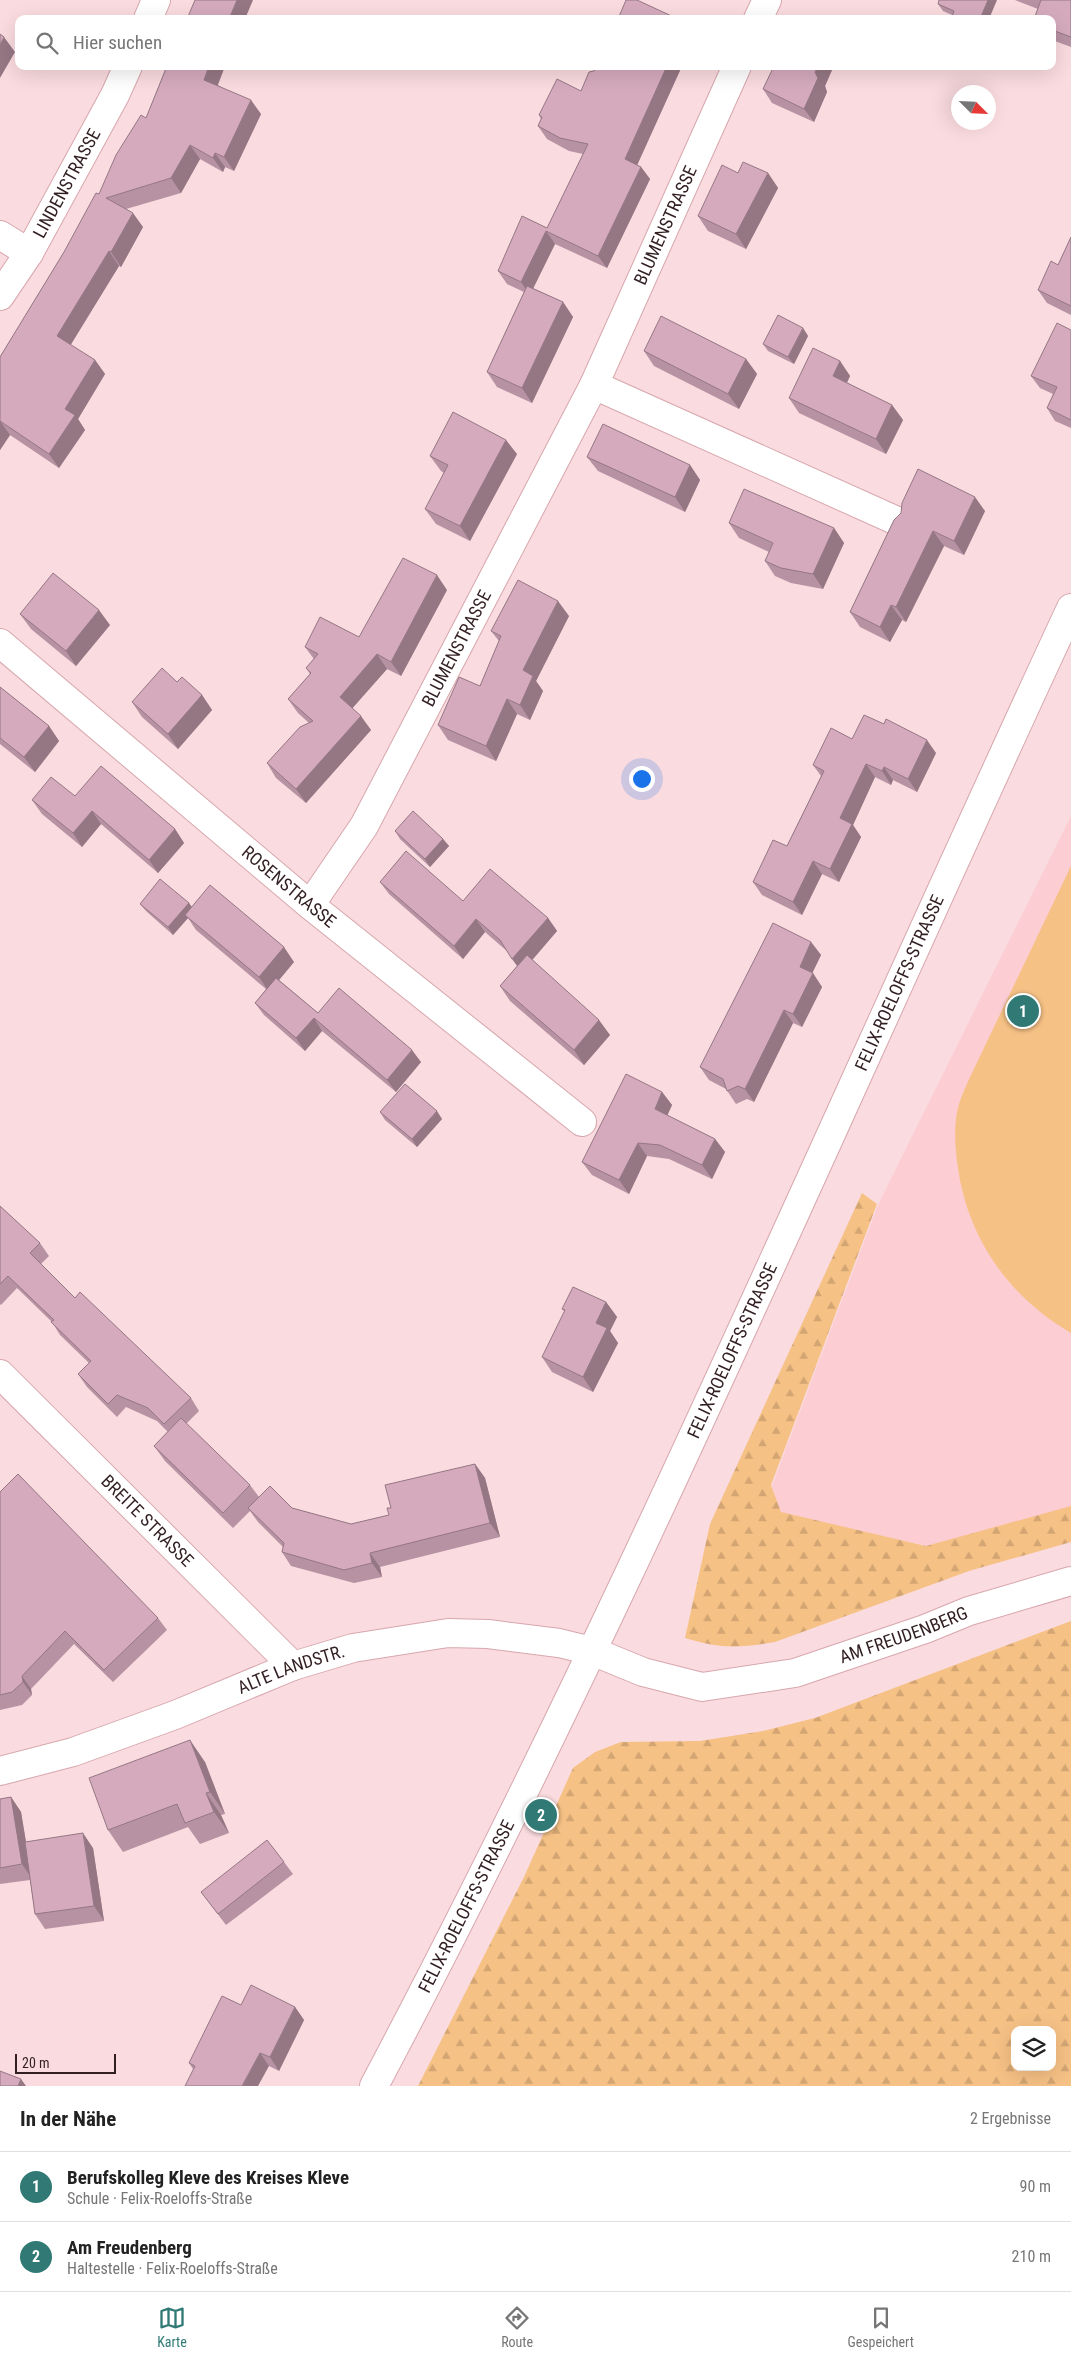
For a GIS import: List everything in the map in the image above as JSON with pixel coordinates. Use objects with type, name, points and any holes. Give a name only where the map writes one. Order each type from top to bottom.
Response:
[{"type":"street","points":[[150,15],[156,0]]},
{"type":"street","points":[[760,15],[767,0]]},
{"type":"street","name":"LINDENSTRASSE","points":[[0,296],[29,253],[115,95],[126,70]]},
{"type":"street","name":"BLUMENSTRASSE","points":[[310,905],[364,826],[594,385],[735,70]]},
{"type":"street","points":[[0,235],[29,253]]},
{"type":"street","points":[[594,385],[897,521]]},
{"type":"street","name":"FELIX-ROELOFFS-STRASSE","points":[[374,2086],[438,1964],[629,1576],[1071,608]]},
{"type":"street","name":"ROSENSTRASSE","points":[[0,643],[310,905],[582,1122]]},
{"type":"street","name":"BREITE STRASSE","points":[[0,1374],[293,1666]]},
{"type":"street","name":"AM FREUDENBERG","points":[[592,1651],[643,1672],[702,1688],[795,1673],[925,1629],[970,1611],[1071,1581]]},
{"type":"street","name":"ALTE LANDSTR.","points":[[0,1771],[82,1749],[175,1715],[293,1666],[353,1648],[448,1633],[488,1634],[559,1642],[592,1651]]},
{"type":"shaded area","points":[[1071,816],[1071,1511],[928,1546],[781,1514],[772,1486],[878,1205]]},
{"type":"green space","points":[[1071,866],[1071,1333],[1049,1319],[1011,1284],[995,1264],[982,1242],[971,1219],[963,1194],[955,1136],[960,1100]]},
{"type":"green space","points":[[862,1193],[877,1204],[771,1485],[781,1512],[926,1546],[1071,1506],[1071,1542],[969,1571],[775,1642],[720,1646],[685,1638],[710,1524]]},
{"type":"green space","points":[[1071,1621],[1071,2086],[418,2086],[524,1877],[573,1768],[595,1752],[621,1742],[700,1741],[763,1731],[815,1718]]},
{"type":"building","points":[[195,0],[237,0],[231,15],[189,15]]},
{"type":"building","points":[[626,0],[637,0],[669,15],[620,15]]},
{"type":"building","points":[[939,0],[988,0],[982,15],[952,15],[954,11],[938,4]]},
{"type":"building","points":[[1041,0],[1071,0],[1071,37],[1056,31],[1056,15],[1035,15]]},
{"type":"building","points":[[0,34],[4,37],[0,45]]},
{"type":"building","points":[[165,70],[208,70],[204,80],[251,100],[224,157],[215,153],[213,158],[190,145],[171,178],[106,198],[133,213],[111,252],[109,251],[57,336],[95,360],[65,409],[75,415],[49,454],[0,421],[0,357],[64,252],[96,193],[99,194],[116,155],[141,115],[146,118]]},
{"type":"building","points":[[665,70],[625,159],[641,167],[598,256],[546,231],[521,282],[498,271],[522,216],[547,228],[588,144],[560,138],[538,126],[542,117],[539,115],[557,79],[581,91],[589,72]]},
{"type":"building","points":[[772,70],[816,70],[818,78],[804,109],[763,89]]},
{"type":"building","points":[[743,162],[768,173],[736,234],[698,216],[722,165],[738,173]]},
{"type":"building","points":[[1071,237],[1071,306],[1038,290],[1051,261],[1058,265]]},
{"type":"building","points":[[527,286],[563,302],[522,388],[487,372]]},
{"type":"building","points":[[778,315],[803,328],[788,357],[763,344]]},
{"type":"building","points":[[661,316],[746,359],[728,394],[644,351]]},
{"type":"building","points":[[1057,323],[1071,330],[1071,420],[1047,408],[1057,387],[1031,376]]},
{"type":"building","points":[[813,348],[840,361],[833,376],[892,405],[876,439],[789,398]]},
{"type":"building","points":[[453,412],[506,440],[460,526],[425,509],[448,465],[430,456]]},
{"type":"building","points":[[603,424],[690,465],[675,497],[587,457]]},
{"type":"building","points":[[918,469],[975,497],[954,541],[933,531],[896,607],[891,605],[880,627],[850,612],[894,520],[901,513],[902,503]]},
{"type":"building","points":[[744,489],[834,528],[813,574],[781,568],[765,561],[773,543],[729,523]]},
{"type":"building","points":[[403,558],[437,575],[391,662],[377,654],[340,697],[361,716],[296,789],[267,763],[300,727],[313,721],[288,699],[311,673],[306,668],[318,654],[305,647],[320,617],[359,637]]},
{"type":"building","points":[[53,573],[99,610],[66,651],[20,614]]},
{"type":"building","points":[[518,580],[558,601],[523,670],[533,676],[520,705],[507,699],[486,746],[438,725],[459,677],[480,686],[501,636],[491,631]]},
{"type":"building","points":[[162,668],[177,682],[182,677],[202,695],[168,734],[132,702]]},
{"type":"building","points":[[0,687],[49,726],[24,757],[0,738]]},
{"type":"building","points":[[864,715],[884,724],[886,719],[927,740],[908,779],[884,767],[882,771],[866,764],[840,818],[852,824],[830,869],[813,861],[793,902],[753,882],[773,840],[787,846],[824,771],[813,765],[831,728],[852,739]]},
{"type":"building","points":[[101,766],[175,829],[149,860],[92,811],[73,833],[32,800],[51,777],[75,796]]},
{"type":"building","points":[[413,811],[443,839],[425,859],[395,831]]},
{"type":"building","points":[[406,851],[463,901],[490,869],[548,918],[512,959],[500,940],[476,919],[454,946],[380,882]]},
{"type":"building","points":[[160,879],[189,903],[168,927],[140,904]]},
{"type":"building","points":[[210,885],[284,947],[259,977],[185,915]]},
{"type":"building","points":[[773,923],[811,942],[800,967],[813,973],[793,1014],[784,1010],[745,1089],[738,1086],[727,1091],[723,1079],[700,1067]]},
{"type":"building","points":[[527,955],[599,1020],[574,1050],[500,986]]},
{"type":"building","points":[[276,978],[318,1013],[339,988],[412,1050],[387,1080],[314,1018],[296,1038],[255,1003]]},
{"type":"building","points":[[626,1074],[662,1092],[655,1109],[715,1139],[702,1165],[660,1145],[638,1143],[619,1180],[582,1162]]},
{"type":"building","points":[[405,1084],[437,1111],[412,1139],[380,1112]]},
{"type":"building","points":[[0,1206],[40,1243],[30,1253],[75,1298],[80,1292],[191,1398],[164,1424],[148,1408],[117,1395],[108,1404],[78,1374],[91,1361],[51,1322],[54,1320],[8,1276],[0,1284]]},
{"type":"building","points":[[573,1287],[606,1302],[596,1323],[607,1328],[583,1377],[542,1357],[565,1310],[562,1309]]},
{"type":"building","points":[[181,1418],[250,1485],[223,1513],[154,1446]]},
{"type":"building","points":[[475,1464],[490,1523],[370,1553],[372,1563],[344,1570],[282,1552],[284,1543],[248,1508],[270,1486],[292,1508],[351,1524],[389,1515],[387,1508],[391,1508],[385,1485]]},
{"type":"building","points":[[18,1474],[158,1618],[104,1670],[65,1631],[22,1676],[23,1682],[12,1692],[0,1695],[0,1492]]},
{"type":"building","points":[[190,1740],[210,1792],[206,1793],[214,1812],[185,1823],[177,1804],[108,1830],[89,1778]]},
{"type":"building","points":[[11,1797],[22,1864],[0,1868],[0,1799]]},
{"type":"building","points":[[83,1833],[94,1906],[35,1914],[25,1842]]},
{"type":"building","points":[[267,1840],[284,1862],[218,1914],[201,1892]]},
{"type":"building","points":[[251,1985],[295,2007],[270,2057],[260,2053],[242,2086],[185,2086],[195,2066],[189,2063],[222,1996],[241,2005]]},
{"type":"building","points":[[0,2071],[21,2079],[18,2086],[0,2086]]},
{"type":"place","name":"Berufskolleg Kleve des Kreises Kleve","points":[[1023,1011]]},
{"type":"place","name":"Am Freudenberg","points":[[541,1815]]}]
